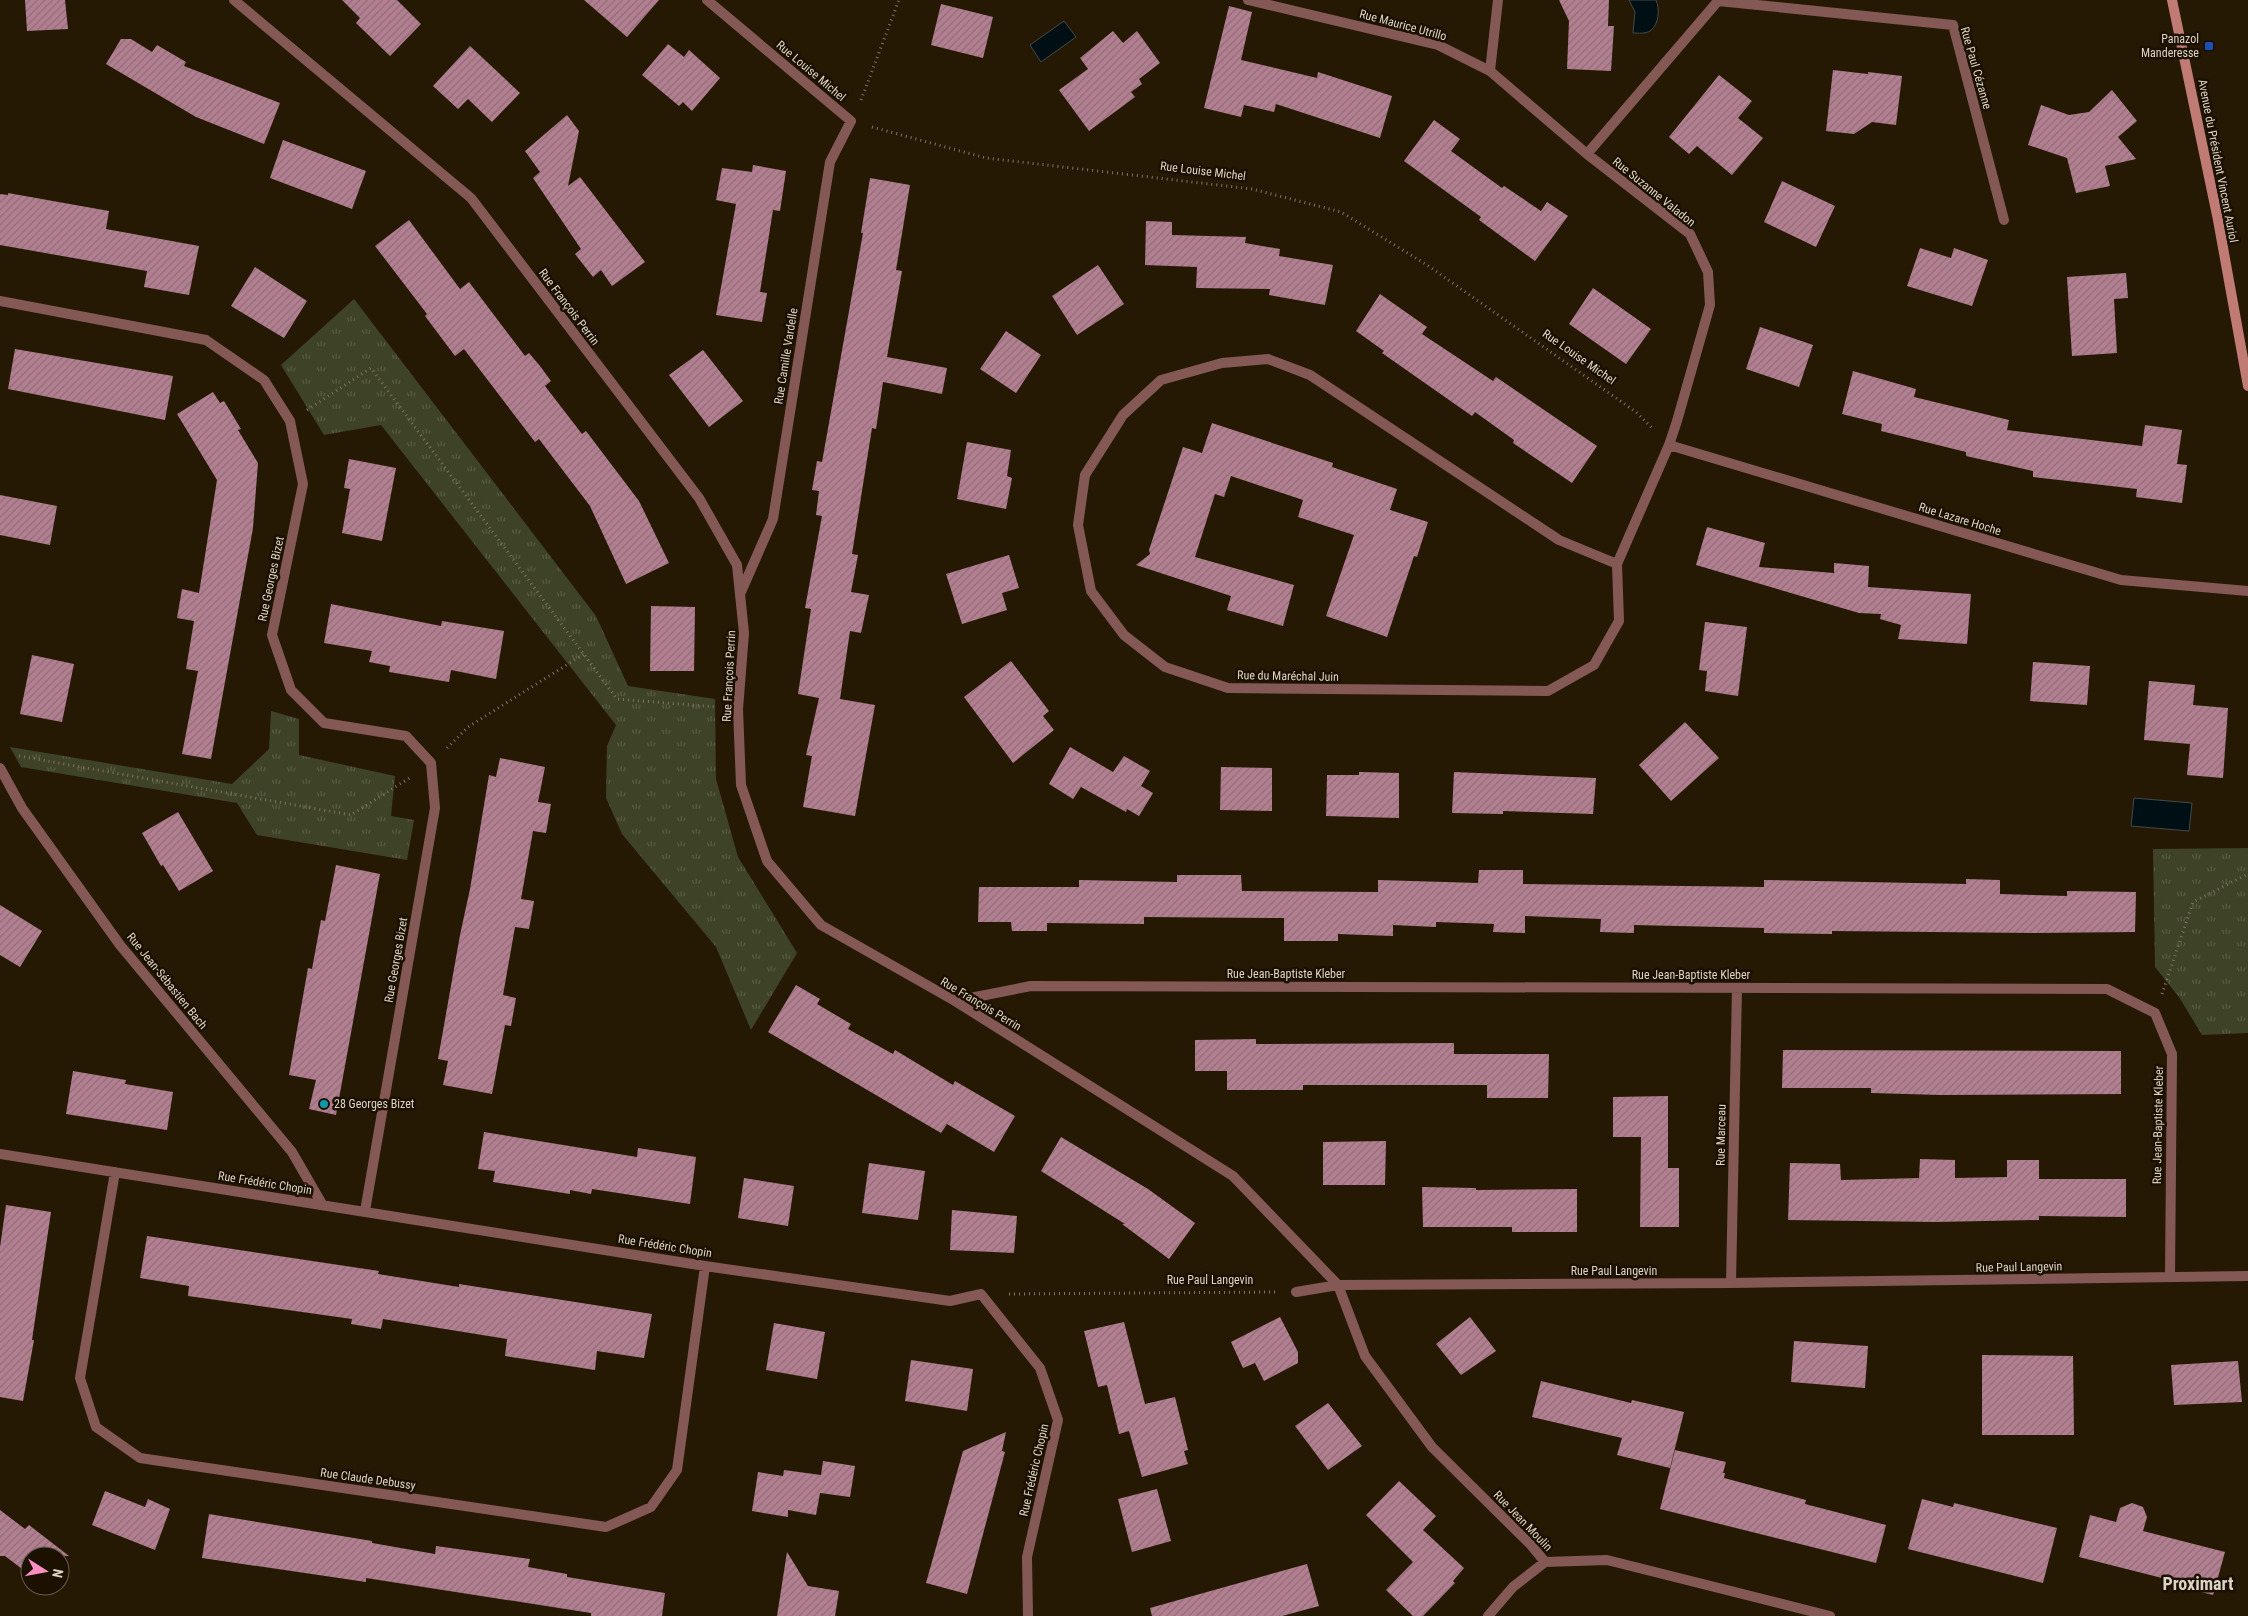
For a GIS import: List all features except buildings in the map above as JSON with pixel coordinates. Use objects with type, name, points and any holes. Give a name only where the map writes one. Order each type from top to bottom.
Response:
[{"type":"street","name":"Rue François Perrin","points":[[234,0],[471,198],[699,498],[738,566],[744,633],[738,709],[741,785],[768,861],[821,925],[955,1001],[1233,1176],[1338,1285]]},
{"type":"street","name":"Rue Louise Michel","points":[[707,0],[851,121]]},
{"type":"street","name":"Rue Maurice Utrillo","points":[[1248,0],[1438,45],[1490,71]]},
{"type":"street","points":[[1490,71],[1498,0]]},
{"type":"street","name":"Avenue du Président Vincent Auriol","points":[[2172,0],[2218,220],[2248,386]]},
{"type":"street","name":"Rue Paul Cézanne","points":[[1586,154],[1718,1],[1953,25],[2004,220]]},
{"type":"street","name":"Rue Suzanne Valadon","points":[[1490,71],[1586,154],[1690,234],[1708,272],[1710,305],[1669,445]]},
{"type":"street","name":"Rue Camille Vardelle","points":[[740,594],[773,519],[830,162],[851,121]]},
{"type":"street","name":"Rue Georges Bizet","points":[[0,302],[206,340],[264,380],[290,421],[303,484],[272,635],[291,690],[324,723],[406,736],[431,764],[435,808],[365,1211]]},
{"type":"street","name":"Rue du Maréchal Juin","points":[[1617,564],[1559,540],[1310,375],[1268,359],[1222,363],[1161,380],[1123,415],[1085,475],[1078,525],[1091,591],[1124,636],[1165,667],[1228,688],[1548,692],[1594,664],[1619,621],[1617,564],[1669,445]]},
{"type":"street","name":"Rue Lazare Hoche","points":[[1669,445],[2121,580],[2248,591]]},
{"type":"street","name":"Rue Jean-Sébastien Bach","points":[[0,768],[22,808],[120,945],[292,1152],[322,1204]]},
{"type":"street","name":"Rue Jean-Baptiste Kleber","points":[[955,1001],[1031,986],[2108,989],[2155,1013],[2172,1054],[2170,1277]]},
{"type":"street","name":"Rue Marceau","points":[[1731,1283],[1737,988]]},
{"type":"street","name":"Rue Frédéric Chopin","points":[[0,1154],[705,1266],[950,1301],[981,1294],[1040,1368],[1058,1420],[1026,1557],[1028,1616]]},
{"type":"street","name":"Rue Claude Debussy","points":[[115,1172],[80,1378],[96,1427],[140,1458],[606,1527],[651,1507],[677,1470],[705,1266]]},
{"type":"street","name":"Rue Paul Langevin","points":[[1296,1292],[1338,1285],[1731,1283],[2248,1276]]},
{"type":"street","name":"Rue Jean Moulin","points":[[1338,1285],[1365,1356],[1432,1447],[1531,1545],[1545,1562],[1607,1560],[1830,1616]]},
{"type":"street","points":[[1488,1616],[1513,1586],[1545,1562]]},
{"type":"path","points":[[851,121],[867,88],[899,0]]},
{"type":"path","name":"Rue Louise Michel","points":[[851,121],[986,158],[1252,189],[1341,212],[1427,265],[1636,412],[1669,445]]},
{"type":"path","points":[[290,421],[371,368],[617,699],[738,709]]},
{"type":"path","points":[[10,754],[352,816],[431,764],[468,728],[584,654]]},
{"type":"path","points":[[2155,1013],[2194,902],[2248,874]]},
{"type":"path","name":"Rue Paul Langevin","points":[[981,1294],[1296,1292]]},
{"type":"green space","points":[[354,299],[596,616],[628,686],[715,699],[716,779],[738,857],[797,953],[751,1030],[716,947],[622,834],[606,798],[607,746],[616,725],[381,425],[324,435],[281,365]]},
{"type":"green space","points":[[271,711],[299,719],[299,755],[395,776],[391,816],[414,820],[407,860],[257,835],[237,803],[21,767],[10,747],[232,784],[269,749]]},
{"type":"green space","points":[[2248,848],[2248,1033],[2202,1035],[2179,997],[2155,967],[2153,849]]},
{"type":"shaded area","points":[[1629,0],[1656,0],[1658,17],[1650,31],[1633,33],[1635,12]]},
{"type":"shaded area","points":[[1064,21],[1076,37],[1041,62],[1030,45]]},
{"type":"shaded area","points":[[2134,798],[2192,803],[2189,831],[2131,826]]},
{"type":"place","name":"Panazol Manderesse","points":[[2209,46]]},
{"type":"place","name":"28 Georges Bizet","points":[[324,1104]]},
{"type":"district","name":"Proximart","points":[[2198,1583]]}]
